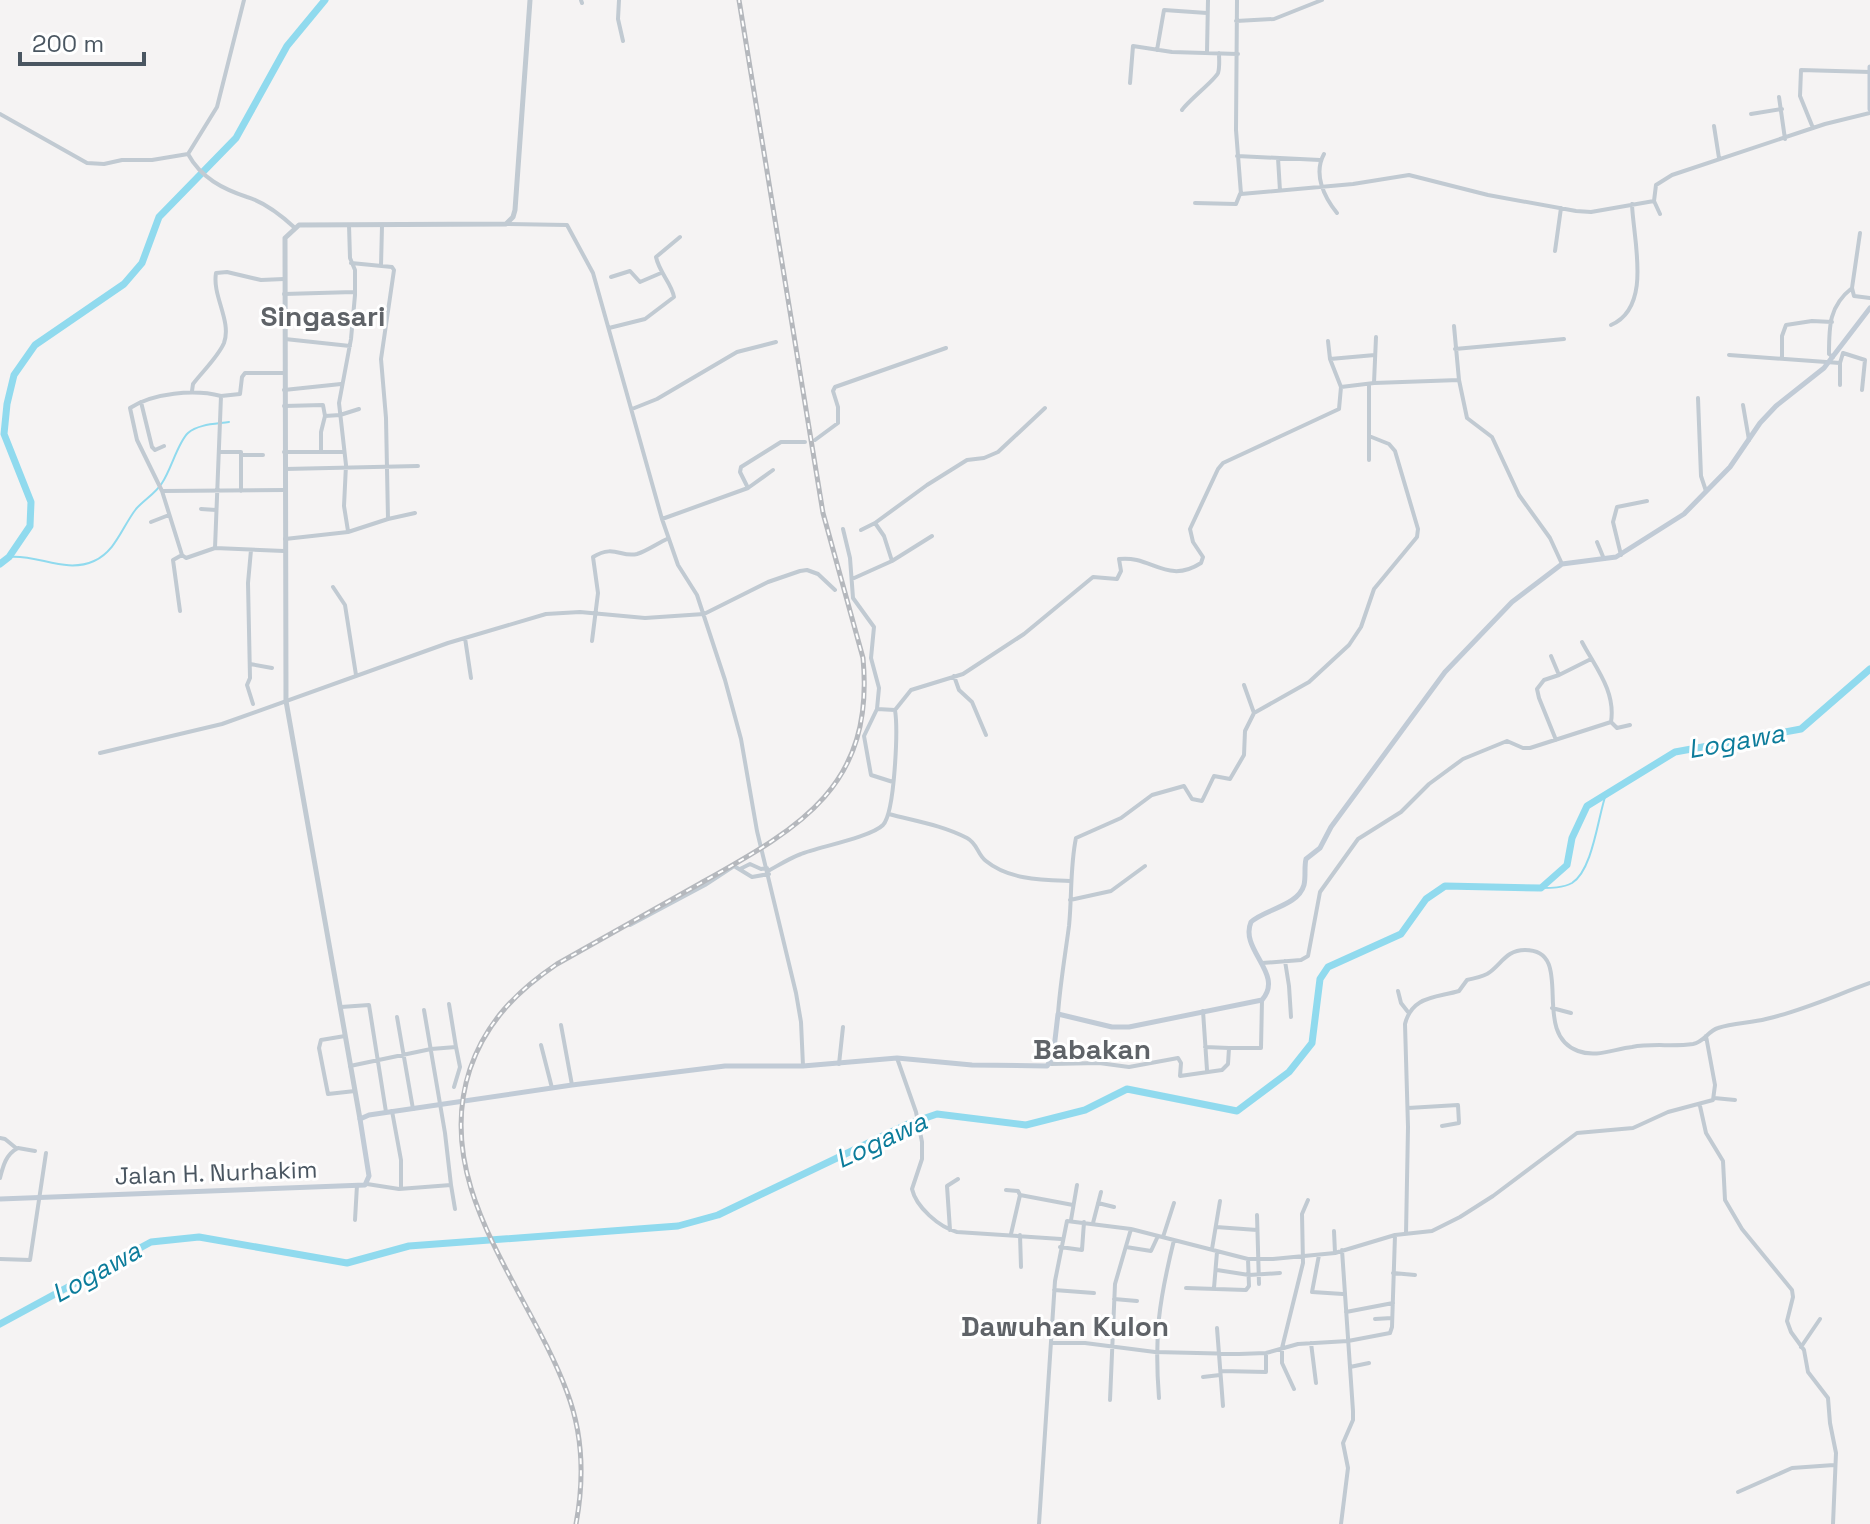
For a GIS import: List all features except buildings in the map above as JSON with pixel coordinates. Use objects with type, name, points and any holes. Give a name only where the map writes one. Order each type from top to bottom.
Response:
[{"type":"main road","points":[[1870,70],[1870,111]]},
{"type":"main road","points":[[367,1184],[369,1173],[360,1119],[389,1112],[725,1066],[803,1066],[897,1058],[972,1065],[1051,1064],[1058,1014],[1122,1027],[1262,1000],[1269,983],[1248,935],[1251,922],[1301,892],[1306,859],[1320,848],[1331,827],[1445,672],[1512,602],[1562,564],[1621,555],[1669,526],[1730,467],[1776,406],[1831,360],[1870,308]]},
{"type":"main road","name":"Jalan H. Nurhakim","points":[[0,1199],[367,1184]]},
{"type":"street","points":[[188,154],[215,112],[244,0]]},
{"type":"street","points":[[506,224],[515,210],[530,0]]},
{"type":"street","points":[[619,0],[618,19],[623,41]]},
{"type":"street","points":[[1207,52],[1208,0]]},
{"type":"street","points":[[1195,203],[1236,204],[1240,194],[1237,156],[1237,0]]},
{"type":"street","points":[[1236,21],[1274,19],[1322,0]]},
{"type":"street","points":[[1157,50],[1164,10],[1207,13]]},
{"type":"street","points":[[1130,83],[1132,47],[1238,54]]},
{"type":"street","points":[[1182,110],[1191,97],[1200,93],[1217,74],[1219,53]]},
{"type":"street","points":[[1813,128],[1800,96],[1801,70],[1870,70]]},
{"type":"street","points":[[1779,97],[1785,139]]},
{"type":"street","points":[[1751,114],[1782,109]]},
{"type":"street","points":[[1660,214],[1654,201],[1656,185],[1662,181],[1719,158],[1870,111]]},
{"type":"street","points":[[0,114],[87,163],[152,160],[188,154]]},
{"type":"street","points":[[1714,126],[1719,158]]},
{"type":"street","points":[[188,154],[195,166],[211,181],[227,191],[247,196],[295,228]]},
{"type":"street","points":[[1324,154],[1320,160],[1321,187],[1337,213]]},
{"type":"street","points":[[1237,156],[1320,160]]},
{"type":"street","points":[[1278,158],[1280,191]]},
{"type":"street","points":[[1240,194],[1409,175],[1488,195],[1591,212],[1654,201]]},
{"type":"street","points":[[1611,325],[1619,322],[1629,311],[1638,278],[1632,204]]},
{"type":"street","points":[[1555,251],[1561,208]]},
{"type":"street","points":[[360,1119],[286,701],[285,238],[299,225],[563,224],[571,229],[593,273],[668,539],[704,614],[741,739],[757,831],[800,1015],[803,1066]]},
{"type":"street","points":[[348,532],[344,506],[346,465],[340,415],[341,384],[350,346],[355,292],[349,225]]},
{"type":"street","points":[[381,266],[382,226]]},
{"type":"street","points":[[1860,233],[1852,288],[1854,296],[1870,298]]},
{"type":"street","points":[[609,328],[645,319],[674,297],[661,273],[657,255],[680,237]]},
{"type":"street","points":[[351,263],[392,267],[394,270],[381,359],[388,519]]},
{"type":"street","points":[[611,277],[630,271],[640,282],[661,273]]},
{"type":"street","points":[[192,391],[193,384],[224,341],[215,286],[216,273],[227,272],[261,280],[284,279]]},
{"type":"street","points":[[1831,360],[1829,352],[1834,306],[1852,288]]},
{"type":"street","points":[[284,294],[355,292]]},
{"type":"street","points":[[1782,358],[1782,336],[1786,325],[1832,322]]},
{"type":"street","points":[[1454,326],[1459,380],[1467,418],[1492,437],[1519,495],[1550,538],[1562,564]]},
{"type":"street","points":[[1369,460],[1376,337]]},
{"type":"street","points":[[285,339],[350,346]]},
{"type":"street","points":[[1455,349],[1564,339]]},
{"type":"street","points":[[630,925],[734,866],[752,877],[800,854],[880,827],[889,814],[897,730],[895,710],[904,697],[915,688],[963,674],[1024,634],[1093,577],[1117,579],[1121,571],[1119,559],[1138,561],[1164,571],[1187,571],[1201,563],[1203,557],[1193,542],[1190,529],[1223,463],[1338,410],[1341,387],[1330,359],[1328,341]]},
{"type":"street","points":[[632,409],[657,399],[737,352],[776,342]]},
{"type":"street","points":[[815,440],[838,423],[833,388],[946,348]]},
{"type":"street","points":[[1840,385],[1840,363],[1845,352],[1864,358],[1862,390]]},
{"type":"street","points":[[1330,359],[1375,355]]},
{"type":"street","points":[[1729,355],[1840,363]]},
{"type":"street","points":[[284,373],[245,373],[240,394],[221,396],[192,391],[141,402],[130,408],[137,440],[160,487],[182,555],[186,558],[215,548],[284,551]]},
{"type":"street","points":[[1341,387],[1459,380]]},
{"type":"street","points":[[284,390],[341,384]]},
{"type":"street","points":[[215,548],[221,396]]},
{"type":"street","points":[[1698,398],[1701,476],[1706,493]]},
{"type":"street","points":[[141,402],[152,447],[155,450],[164,446]]},
{"type":"street","points":[[284,406],[323,405],[325,416],[321,451]]},
{"type":"street","points":[[1743,405],[1749,440]]},
{"type":"street","points":[[861,530],[967,460],[998,452],[1045,408]]},
{"type":"street","points":[[325,416],[359,409]]},
{"type":"street","points":[[1058,1014],[1077,837],[1121,818],[1152,795],[1184,786],[1192,799],[1202,801],[1214,776],[1230,779],[1244,755],[1245,731],[1254,713],[1309,682],[1349,645],[1365,620],[1374,589],[1417,537],[1418,529],[1395,451],[1389,444],[1369,436]]},
{"type":"street","points":[[748,488],[740,472],[741,467],[781,442],[805,442]]},
{"type":"street","points":[[219,452],[263,455]]},
{"type":"street","points":[[284,452],[344,452]]},
{"type":"street","points":[[241,455],[241,491]]},
{"type":"street","points":[[285,469],[346,465],[418,466]]},
{"type":"street","points":[[662,519],[748,488],[773,470]]},
{"type":"street","points":[[160,487],[285,490]]},
{"type":"street","points":[[1621,555],[1613,522],[1617,507],[1647,501]]},
{"type":"street","points":[[201,509],[216,510]]},
{"type":"street","points":[[285,539],[348,532],[415,513]]},
{"type":"street","points":[[151,522],[169,515]]},
{"type":"street","points":[[875,523],[884,536],[892,561]]},
{"type":"street","points":[[843,529],[855,603],[874,627],[871,658],[879,688],[877,709],[864,736],[871,775],[893,782]]},
{"type":"street","points":[[852,579],[892,561],[932,536]]},
{"type":"street","points":[[592,641],[597,587],[592,558],[612,550],[636,554],[668,539]]},
{"type":"street","points":[[1597,542],[1604,559]]},
{"type":"street","points":[[251,550],[247,685],[253,704]]},
{"type":"street","points":[[180,611],[173,564],[174,558],[182,555]]},
{"type":"street","points":[[100,753],[222,724],[356,675],[546,614],[645,618],[704,614],[768,582],[807,570],[818,574],[835,590]]},
{"type":"street","points":[[333,587],[345,605],[356,675]]},
{"type":"street","points":[[465,638],[471,678]]},
{"type":"street","points":[[1582,642],[1609,691],[1611,722],[1617,728],[1630,725]]},
{"type":"street","points":[[1551,656],[1559,675]]},
{"type":"street","points":[[1556,740],[1537,689],[1544,680],[1591,659]]},
{"type":"street","points":[[250,664],[272,668]]},
{"type":"street","points":[[954,676],[959,690],[972,702],[986,735]]},
{"type":"street","points":[[1244,685],[1254,713]]},
{"type":"street","points":[[877,709],[895,710]]},
{"type":"street","points":[[1262,963],[1303,960],[1309,954],[1320,892],[1358,839],[1395,817],[1429,784],[1471,755],[1507,741],[1526,749],[1611,722]]},
{"type":"street","points":[[889,814],[941,827],[969,839],[976,844],[984,860],[1004,871],[1042,880],[1070,881]]},
{"type":"street","points":[[740,869],[750,864],[768,871]]},
{"type":"street","points":[[1070,900],[1111,891],[1145,866]]},
{"type":"street","points":[[1406,1234],[1408,1108],[1405,1033],[1408,1012],[1426,998],[1459,991],[1467,980],[1487,974],[1508,955],[1525,950],[1537,952],[1548,962],[1553,975],[1552,1008],[1555,1029],[1561,1040],[1581,1052],[1603,1053],[1648,1045],[1699,1042],[1719,1027],[1780,1015],[1870,983]]},
{"type":"street","points":[[1285,961],[1291,1017]]},
{"type":"street","points":[[1398,991],[1401,1003],[1408,1012]]},
{"type":"street","points":[[1205,1047],[1261,1048],[1262,1000]]},
{"type":"street","points":[[340,1008],[369,1004],[377,1059],[401,1160],[401,1188]]},
{"type":"street","points":[[449,1004],[460,1067],[454,1087]]},
{"type":"street","points":[[1552,1008],[1571,1013]]},
{"type":"street","points":[[424,1010],[455,1209]]},
{"type":"street","points":[[1203,1011],[1207,1070]]},
{"type":"street","points":[[397,1017],[413,1109]]},
{"type":"street","points":[[561,1025],[572,1085]]},
{"type":"street","points":[[839,1064],[843,1027]]},
{"type":"street","points":[[345,1036],[321,1040],[319,1048],[328,1094],[350,1094],[355,1091]]},
{"type":"street","points":[[1706,1036],[1715,1085],[1714,1098]]},
{"type":"street","points":[[541,1045],[552,1088]]},
{"type":"street","points":[[350,1066],[403,1054],[456,1047]]},
{"type":"street","points":[[1054,1048],[1071,1049]]},
{"type":"street","points":[[1051,1064],[1099,1063],[1129,1067],[1178,1058],[1181,1063],[1180,1076],[1224,1068],[1228,1064],[1229,1048]]},
{"type":"street","points":[[897,1058],[921,1133],[922,1159],[912,1193],[938,1222],[950,1230],[1062,1240]]},
{"type":"street","points":[[1039,1524],[1054,1290],[1065,1223],[1071,1220],[1131,1229],[1248,1259],[1335,1253],[1395,1235],[1432,1231],[1471,1211],[1577,1133],[1633,1128],[1668,1112],[1700,1106],[1714,1098],[1735,1100]]},
{"type":"street","points":[[1408,1108],[1458,1105],[1459,1123],[1442,1126]]},
{"type":"street","points":[[1700,1106],[1706,1133],[1723,1161],[1725,1200],[1742,1229],[1792,1290],[1787,1321],[1805,1353],[1808,1372],[1828,1398],[1836,1450],[1833,1524]]},
{"type":"street","points":[[0,1138],[5,1138],[16,1148],[35,1151]]},
{"type":"street","points":[[0,1178],[4,1162],[16,1148]]},
{"type":"street","points":[[0,1259],[30,1260],[46,1153]]},
{"type":"street","points":[[950,1230],[947,1186],[958,1179]]},
{"type":"street","points":[[367,1184],[401,1188],[451,1185]]},
{"type":"street","points":[[355,1220],[357,1185]]},
{"type":"street","points":[[1071,1220],[1077,1185]]},
{"type":"street","points":[[1006,1190],[1073,1205]]},
{"type":"street","points":[[1093,1223],[1101,1192]]},
{"type":"street","points":[[1011,1234],[1020,1195]]},
{"type":"street","points":[[1294,1389],[1282,1363],[1282,1348],[1304,1256],[1302,1214],[1308,1200]]},
{"type":"street","points":[[1214,1288],[1217,1270],[1214,1250],[1220,1201]]},
{"type":"street","points":[[1098,1203],[1114,1207]]},
{"type":"street","points":[[1126,1247],[1151,1251],[1161,1237],[1174,1203]]},
{"type":"street","points":[[1257,1215],[1259,1284]]},
{"type":"street","points":[[1060,1247],[1082,1250],[1084,1222]]},
{"type":"street","points":[[1216,1227],[1257,1230]]},
{"type":"street","points":[[1110,1400],[1114,1299],[1117,1276],[1131,1229]]},
{"type":"street","points":[[1334,1231],[1335,1253]]},
{"type":"street","points":[[1020,1235],[1021,1267]]},
{"type":"street","points":[[1051,1343],[1085,1343],[1155,1352],[1266,1353],[1311,1343],[1348,1341],[1390,1333],[1395,1235]]},
{"type":"street","points":[[1159,1398],[1155,1352],[1158,1312],[1174,1240]]},
{"type":"street","points":[[1341,1524],[1348,1468],[1343,1443],[1353,1420],[1342,1250]]},
{"type":"street","points":[[1319,1255],[1312,1292],[1343,1294]]},
{"type":"street","points":[[1186,1288],[1246,1290],[1248,1259]]},
{"type":"street","points":[[1217,1270],[1249,1275],[1280,1273]]},
{"type":"street","points":[[1393,1273],[1415,1275]]},
{"type":"street","points":[[1054,1290],[1094,1293]]},
{"type":"street","points":[[1114,1299],[1137,1301]]},
{"type":"street","points":[[1346,1312],[1393,1303]]},
{"type":"street","points":[[1375,1319],[1392,1318]]},
{"type":"street","points":[[1801,1347],[1820,1319]]},
{"type":"street","points":[[1217,1328],[1223,1406]]},
{"type":"street","points":[[1311,1343],[1316,1383]]},
{"type":"street","points":[[1203,1377],[1221,1373],[1266,1372],[1266,1353]]},
{"type":"street","points":[[1350,1367],[1369,1363]]},
{"type":"street","points":[[1738,1492],[1792,1468],[1835,1465]]},
{"type":"waterway","points":[[0,564],[9,557],[30,526],[31,502],[4,434],[14,375],[35,345],[124,284],[142,263],[159,217],[236,138],[287,46],[325,0]]},
{"type":"waterway","points":[[9,557],[62,565],[83,564],[102,557],[136,509],[159,487],[188,433],[202,426],[229,422]]},
{"type":"waterway","name":"Logawa","points":[[0,1324],[151,1242],[199,1237],[347,1263],[409,1246],[678,1226],[718,1215],[908,1124],[937,1114],[1026,1125],[1085,1110],[1127,1089],[1237,1111],[1289,1072],[1312,1043],[1320,979],[1328,967],[1401,934],[1426,899],[1445,886],[1541,888],[1567,865],[1572,838],[1587,806],[1675,752],[1801,729],[1870,669]]},
{"type":"waterway","points":[[1541,888],[1565,886],[1579,876],[1590,855],[1606,794]]},
{"type":"railway","points":[[576,1524],[580,1458],[572,1408],[550,1353],[489,1235],[473,1195],[463,1154],[461,1112],[470,1069],[494,1022],[542,974],[737,863],[798,822],[823,798],[843,771],[857,740],[864,702],[863,658],[823,513],[739,0]]},
{"type":"district","name":"Singasari","points":[[323,316]]},
{"type":"district","name":"Babakan","points":[[1092,1049]]},
{"type":"district","name":"Dawuhan Kulon","points":[[1065,1326]]}]
